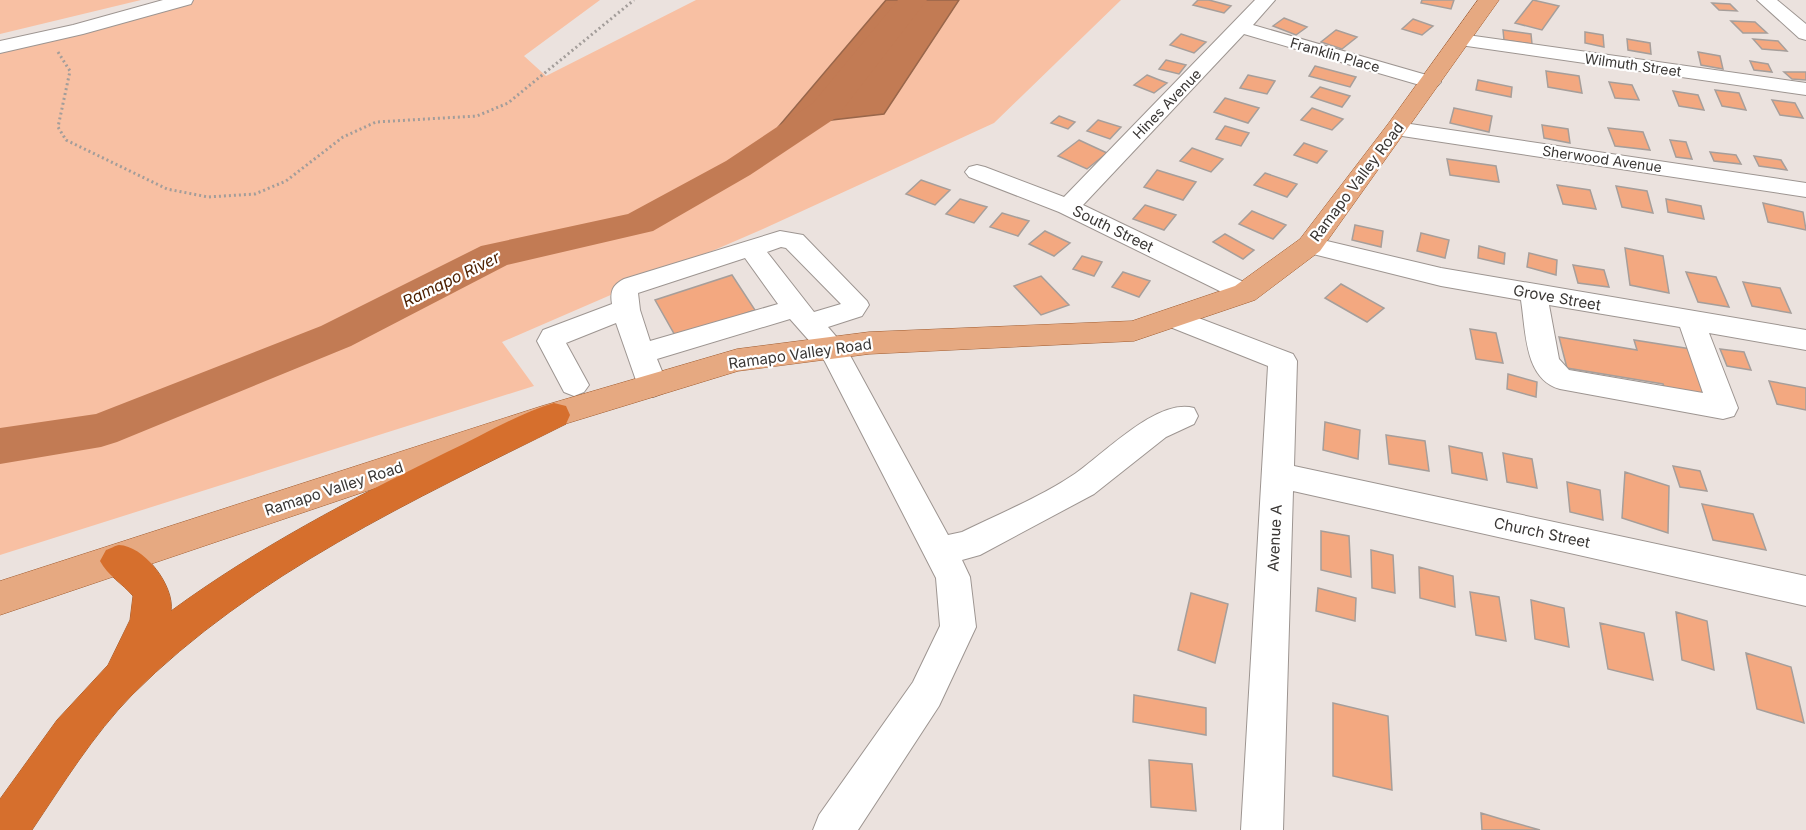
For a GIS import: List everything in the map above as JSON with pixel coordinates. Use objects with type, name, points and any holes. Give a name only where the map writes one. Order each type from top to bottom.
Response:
[{"type":"highway","points":[[5,830],[82,720],[119,681],[191,617],[320,534],[554,415]]},
{"type":"highway","points":[[119,561],[139,573],[149,586],[154,605],[148,625],[119,681]]},
{"type":"main road","name":"Ramapo Valley Road","points":[[0,598],[119,561],[554,415],[737,360],[812,326],[869,343],[1134,331],[1245,292],[1310,245],[1397,129],[1489,0]]},
{"type":"street","points":[[0,47],[184,0]]},
{"type":"street","name":"Hines Avenue","points":[[1068,207],[1266,0]]},
{"type":"street","points":[[1766,0],[1806,34]]},
{"type":"street","name":"Franklin Place","points":[[1240,27],[1430,82]]},
{"type":"street","name":"Wilmuth Street","points":[[1460,40],[1806,89]]},
{"type":"street","name":"Sherwood Avenue","points":[[1397,129],[1806,190]]},
{"type":"street","name":"South Street","points":[[977,172],[1068,207],[1245,292]]},
{"type":"street","points":[[641,354],[812,326],[852,310],[855,305],[854,301],[794,241],[780,239],[633,285],[626,289],[624,294],[641,354],[653,386]]},
{"type":"street","name":"Grove Street","points":[[1310,245],[1431,275],[1806,340]]},
{"type":"street","points":[[751,248],[812,326],[953,577],[958,627],[926,694],[834,830]]},
{"type":"street","points":[[1534,294],[1545,362],[1560,379],[1723,408],[1691,321]]},
{"type":"street","points":[[574,384],[551,341],[553,337],[627,309]]},
{"type":"street","name":"Avenue A","points":[[1175,318],[1283,361],[1262,830]]},
{"type":"street","points":[[939,550],[968,545],[1083,485],[1155,429],[1183,416]]},
{"type":"street","name":"Church Street","points":[[1278,475],[1806,591]]},
{"type":"path","points":[[38,38],[60,53],[70,71],[58,127],[66,140],[167,189],[208,197],[255,194],[286,182],[311,160],[344,137],[376,122],[477,116],[508,102],[634,0]]},
{"type":"shaded area","points":[[0,0],[141,0],[0,34]]},
{"type":"shaded area","points":[[194,0],[600,0],[524,56],[546,76],[696,0],[886,0],[779,125],[884,114],[959,0],[1121,0],[994,123],[763,229],[502,342],[534,386],[0,555],[0,50]]},
{"type":"shaded area","points":[[886,0],[959,0],[884,114],[779,126]]},
{"type":"building","points":[[1198,0],[1209,0],[1231,6],[1224,13],[1193,5]]},
{"type":"building","points":[[1422,0],[1454,0],[1451,9],[1421,3]]},
{"type":"building","points":[[1533,0],[1559,6],[1542,30],[1515,23]]},
{"type":"building","points":[[1712,3],[1730,4],[1737,11],[1719,10]]},
{"type":"building","points":[[1284,18],[1307,27],[1296,35],[1273,26]]},
{"type":"building","points":[[1413,19],[1433,26],[1422,35],[1402,29]]},
{"type":"building","points":[[1731,21],[1755,22],[1767,33],[1743,33]]},
{"type":"building","points":[[1336,30],[1357,37],[1342,49],[1321,42]]},
{"type":"building","points":[[1503,30],[1531,34],[1532,44],[1504,40]]},
{"type":"building","points":[[1585,32],[1603,35],[1604,47],[1585,43]]},
{"type":"building","points":[[1181,34],[1206,42],[1194,53],[1170,45]]},
{"type":"building","points":[[1627,39],[1650,43],[1651,54],[1628,50]]},
{"type":"building","points":[[1753,39],[1778,41],[1787,51],[1762,49]]},
{"type":"building","points":[[1698,52],[1720,56],[1723,69],[1701,65]]},
{"type":"building","points":[[1166,60],[1186,65],[1179,74],[1159,69]]},
{"type":"building","points":[[1750,61],[1768,64],[1772,72],[1754,70]]},
{"type":"building","points":[[1315,66],[1356,77],[1350,87],[1309,76]]},
{"type":"building","points":[[1546,71],[1579,76],[1582,93],[1548,87]]},
{"type":"building","points":[[1784,72],[1806,72],[1806,80],[1792,79]]},
{"type":"building","points":[[1147,75],[1167,83],[1154,93],[1134,85]]},
{"type":"building","points":[[1248,75],[1275,81],[1267,94],[1240,88]]},
{"type":"building","points":[[1478,80],[1512,87],[1511,97],[1476,90]]},
{"type":"building","points":[[1609,82],[1632,85],[1639,100],[1615,98]]},
{"type":"building","points":[[1320,87],[1350,96],[1342,107],[1311,97]]},
{"type":"building","points":[[1715,90],[1739,93],[1746,110],[1722,106]]},
{"type":"building","points":[[1673,91],[1698,95],[1704,110],[1679,106]]},
{"type":"building","points":[[1225,98],[1259,108],[1248,123],[1214,112]]},
{"type":"building","points":[[1772,100],[1795,103],[1803,118],[1780,115]]},
{"type":"building","points":[[1312,108],[1343,119],[1332,130],[1301,120]]},
{"type":"building","points":[[1454,108],[1492,116],[1489,132],[1450,123]]},
{"type":"building","points":[[1059,116],[1075,122],[1068,129],[1051,123]]},
{"type":"building","points":[[1098,120],[1121,127],[1110,139],[1087,131]]},
{"type":"building","points":[[1542,125],[1568,129],[1570,143],[1544,138]]},
{"type":"building","points":[[1225,126],[1249,133],[1241,146],[1216,139]]},
{"type":"building","points":[[1608,128],[1643,132],[1650,150],[1615,146]]},
{"type":"building","points":[[1079,140],[1107,153],[1087,169],[1058,156]]},
{"type":"building","points":[[1670,140],[1686,142],[1692,159],[1676,157]]},
{"type":"building","points":[[1304,143],[1327,151],[1317,163],[1294,155]]},
{"type":"building","points":[[1192,148],[1223,159],[1211,172],[1180,161]]},
{"type":"building","points":[[1710,152],[1736,155],[1741,164],[1714,161]]},
{"type":"building","points":[[1754,156],[1781,160],[1787,170],[1759,166]]},
{"type":"building","points":[[1447,159],[1496,166],[1499,182],[1450,175]]},
{"type":"building","points":[[1157,170],[1196,182],[1183,200],[1144,187]]},
{"type":"building","points":[[1265,173],[1297,184],[1287,197],[1254,185]]},
{"type":"building","points":[[921,180],[950,190],[935,205],[906,194]]},
{"type":"building","points":[[1557,185],[1590,190],[1596,209],[1563,204]]},
{"type":"building","points":[[1616,186],[1647,191],[1653,213],[1622,207]]},
{"type":"building","points":[[960,199],[987,207],[974,223],[946,214]]},
{"type":"building","points":[[1666,199],[1701,206],[1704,219],[1668,212]]},
{"type":"building","points":[[1763,203],[1803,212],[1806,230],[1768,222]]},
{"type":"building","points":[[1145,205],[1176,215],[1164,230],[1133,219]]},
{"type":"building","points":[[1252,211],[1286,225],[1273,239],[1239,224]]},
{"type":"building","points":[[1002,213],[1029,221],[1018,236],[990,227]]},
{"type":"building","points":[[1355,225],[1383,231],[1381,247],[1352,240]]},
{"type":"building","points":[[1045,231],[1070,243],[1054,256],[1029,244]]},
{"type":"building","points":[[1421,233],[1449,240],[1445,258],[1417,251]]},
{"type":"building","points":[[1225,234],[1254,250],[1243,259],[1213,242]]},
{"type":"building","points":[[1479,246],[1505,253],[1504,264],[1478,258]]},
{"type":"building","points":[[1625,248],[1663,256],[1669,293],[1630,285]]},
{"type":"building","points":[[1529,253],[1557,260],[1556,275],[1527,267]]},
{"type":"building","points":[[1082,256],[1102,262],[1094,276],[1073,269]]},
{"type":"building","points":[[1573,265],[1604,270],[1609,287],[1578,283]]},
{"type":"building","points":[[1123,272],[1150,281],[1139,297],[1112,287]]},
{"type":"building","points":[[1686,272],[1716,277],[1729,307],[1698,302]]},
{"type":"building","points":[[732,275],[755,310],[676,337],[655,300]]},
{"type":"building","points":[[1041,276],[1069,305],[1041,315],[1014,286]]},
{"type":"building","points":[[1743,282],[1780,288],[1791,313],[1752,306]]},
{"type":"building","points":[[1341,284],[1384,308],[1367,322],[1325,298]]},
{"type":"building","points":[[1470,329],[1496,333],[1503,363],[1476,359]]},
{"type":"building","points":[[1559,337],[1637,350],[1634,340],[1691,349],[1710,397],[1665,389],[1663,384],[1567,368]]},
{"type":"building","points":[[1720,349],[1744,352],[1751,370],[1727,366]]},
{"type":"building","points":[[1508,374],[1537,382],[1536,397],[1507,389]]},
{"type":"building","points":[[1769,381],[1806,388],[1806,410],[1777,404]]},
{"type":"building","points":[[1325,422],[1360,430],[1358,459],[1323,450]]},
{"type":"building","points":[[1386,435],[1425,441],[1429,471],[1389,464]]},
{"type":"building","points":[[1449,446],[1482,453],[1487,480],[1452,473]]},
{"type":"building","points":[[1503,453],[1532,459],[1537,488],[1507,482]]},
{"type":"building","points":[[1673,466],[1700,471],[1707,491],[1680,487]]},
{"type":"building","points":[[1625,472],[1669,486],[1668,533],[1622,518]]},
{"type":"building","points":[[1567,482],[1600,490],[1603,520],[1570,512]]},
{"type":"building","points":[[1702,504],[1753,514],[1766,550],[1713,540]]},
{"type":"building","points":[[1321,531],[1349,536],[1351,577],[1321,570]]},
{"type":"building","points":[[1371,550],[1393,555],[1395,593],[1372,588]]},
{"type":"building","points":[[1419,567],[1453,576],[1455,607],[1420,598]]},
{"type":"building","points":[[1318,588],[1356,598],[1355,621],[1316,611]]},
{"type":"building","points":[[1470,592],[1499,597],[1506,641],[1476,635]]},
{"type":"building","points":[[1191,593],[1228,604],[1215,663],[1178,650]]},
{"type":"building","points":[[1531,600],[1564,608],[1569,647],[1535,639]]},
{"type":"building","points":[[1676,612],[1707,621],[1714,670],[1682,660]]},
{"type":"building","points":[[1600,623],[1644,633],[1653,680],[1608,669]]},
{"type":"building","points":[[1746,653],[1791,667],[1804,723],[1757,709]]},
{"type":"building","points":[[1134,695],[1206,708],[1206,735],[1133,722]]},
{"type":"building","points":[[1333,703],[1388,716],[1392,790],[1333,776]]},
{"type":"building","points":[[1149,760],[1192,764],[1196,811],[1151,807]]},
{"type":"building","points":[[1481,813],[1501,819],[1540,830],[1482,830]]},
{"type":"waterway","name":"Ramapo River","points":[[0,446],[101,430],[336,336],[495,255],[640,223],[738,168],[825,110],[913,0]]}]
